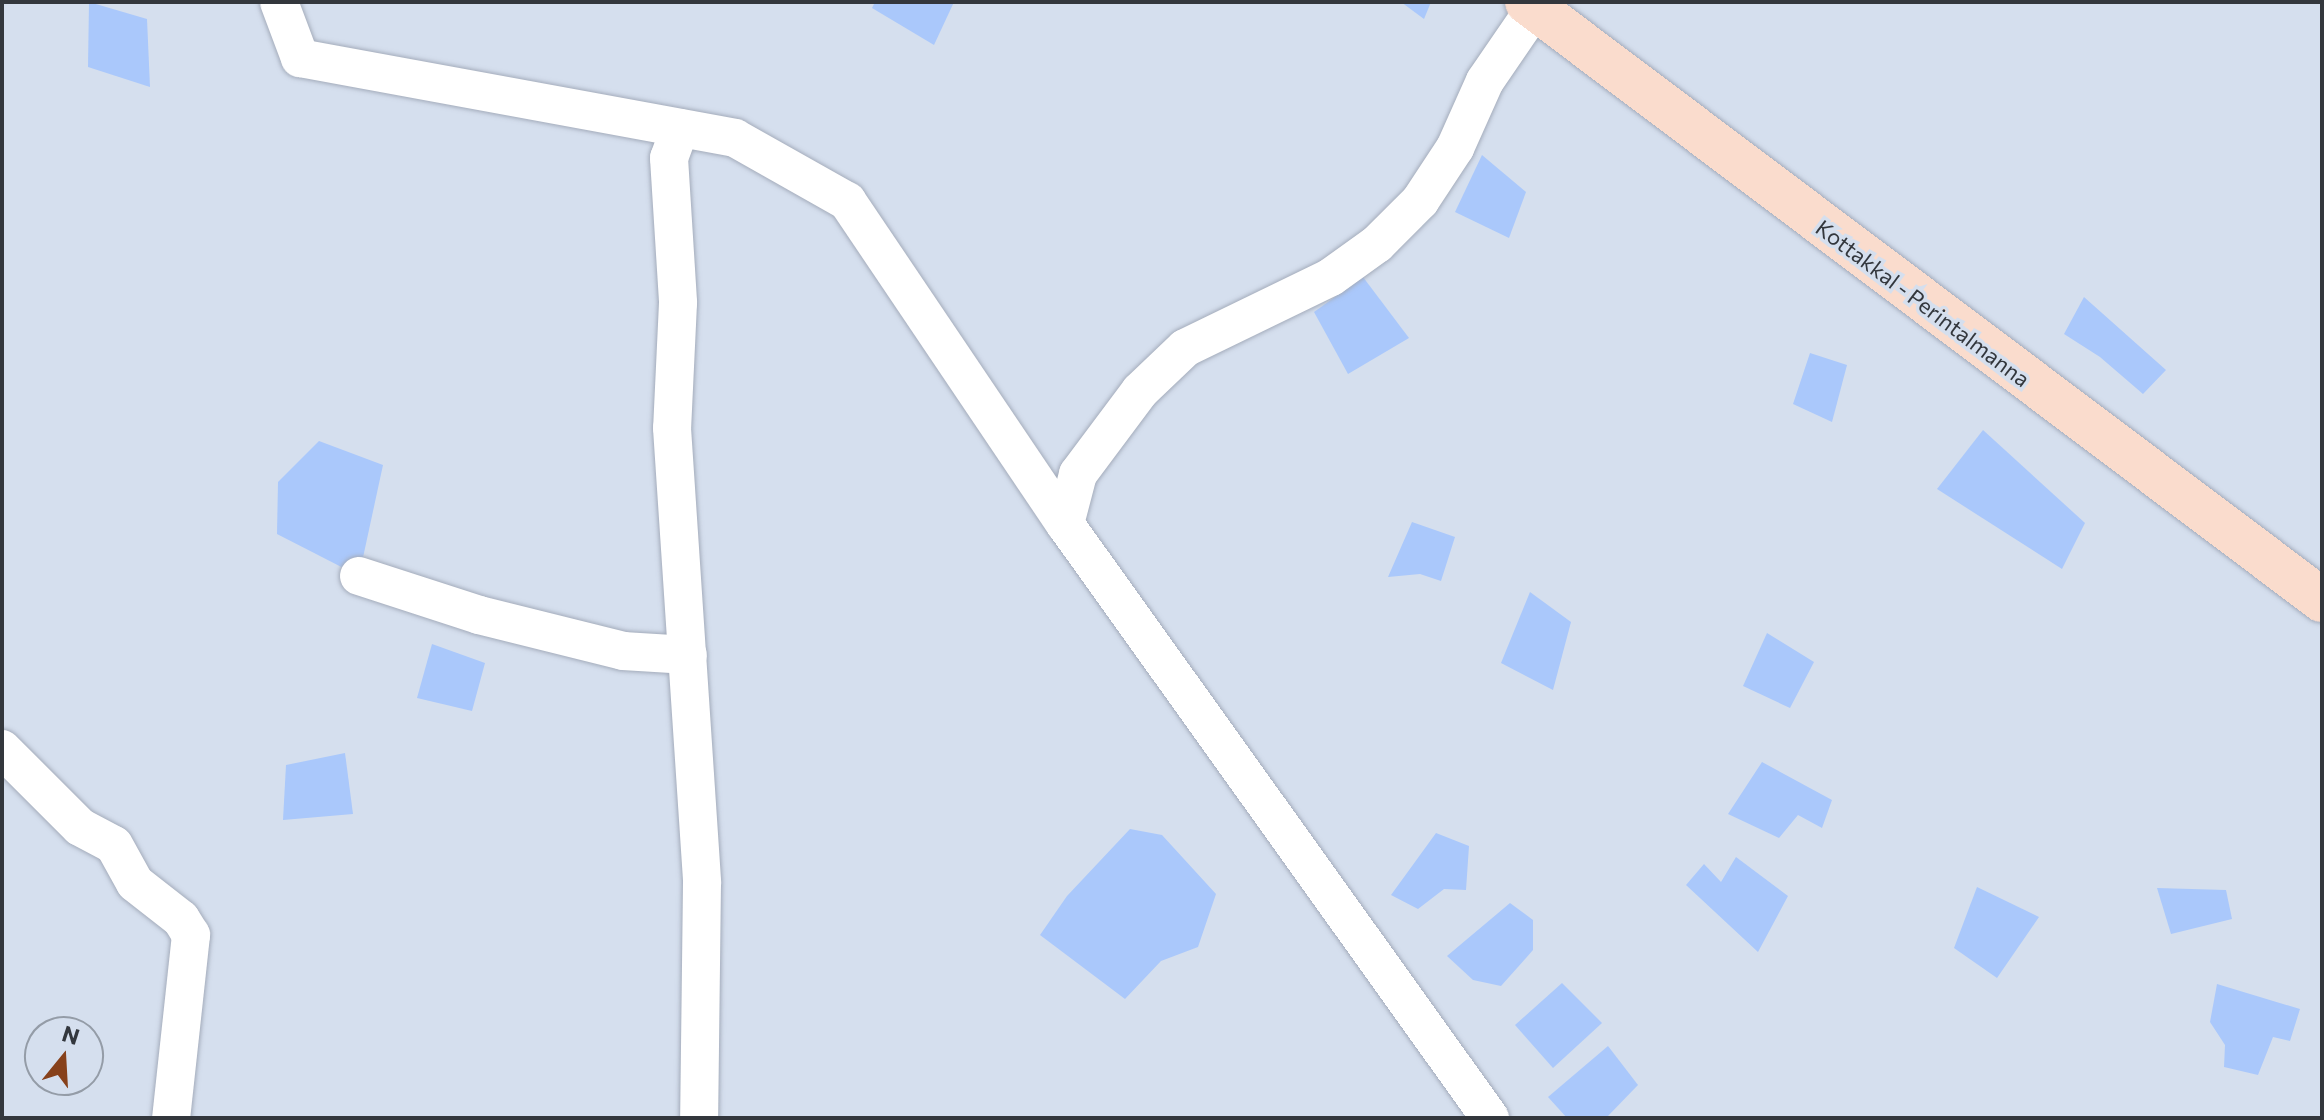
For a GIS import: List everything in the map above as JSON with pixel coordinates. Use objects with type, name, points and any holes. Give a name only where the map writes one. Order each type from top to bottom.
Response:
[{"type":"main road","name":"Kottakkal - Perintalmanna","points":[[1531,5],[2322,600]]},
{"type":"street","points":[[279,2],[300,58],[735,138],[847,201],[1065,524],[1490,1118]]},
{"type":"street","points":[[1065,524],[1078,474],[1140,391],[1185,348],[1331,277],[1377,244],[1420,201],[1455,148],[1485,81],[1531,5]]},
{"type":"street","points":[[680,128],[669,158],[678,303],[672,428],[702,883],[699,1118]]},
{"type":"street","points":[[359,576],[479,615],[608,648],[688,655]]},
{"type":"street","points":[[2,749],[80,827],[114,845],[135,883],[181,919],[191,935],[171,1118]]},
{"type":"building","points":[[89,2],[147,19],[150,87],[88,67]]},
{"type":"building","points":[[875,2],[954,2],[934,45],[872,8]]},
{"type":"building","points":[[1401,2],[1431,2],[1424,19]]},
{"type":"building","points":[[1482,155],[1526,192],[1509,238],[1455,212]]},
{"type":"building","points":[[1363,277],[1409,338],[1348,374],[1314,312]]},
{"type":"building","points":[[2084,297],[2166,370],[2143,394],[2100,357],[2064,334]]},
{"type":"building","points":[[1810,353],[1847,365],[1832,422],[1793,404]]},
{"type":"building","points":[[1983,430],[2085,523],[2062,569],[1937,489]]},
{"type":"building","points":[[319,441],[383,465],[359,576],[277,534],[278,482]]},
{"type":"building","points":[[1412,522],[1455,537],[1441,581],[1420,574],[1388,577]]},
{"type":"building","points":[[1530,592],[1571,622],[1553,690],[1501,663]]},
{"type":"building","points":[[1767,633],[1814,662],[1790,708],[1743,686]]},
{"type":"building","points":[[432,644],[485,663],[472,711],[417,698]]},
{"type":"building","points":[[345,753],[353,814],[283,820],[286,765]]},
{"type":"building","points":[[1762,762],[1832,800],[1822,828],[1798,815],[1779,838],[1728,814]]},
{"type":"building","points":[[1130,829],[1162,835],[1216,894],[1198,947],[1161,961],[1125,999],[1040,935],[1067,896]]},
{"type":"building","points":[[1436,833],[1469,846],[1466,890],[1444,889],[1418,909],[1391,895]]},
{"type":"building","points":[[1736,857],[1788,896],[1758,952],[1686,885],[1704,864],[1721,882]]},
{"type":"building","points":[[1977,887],[2039,917],[1997,978],[1954,948]]},
{"type":"building","points":[[2157,888],[2226,890],[2232,919],[2171,934]]},
{"type":"building","points":[[1510,903],[1533,920],[1533,950],[1501,986],[1473,980],[1447,956]]},
{"type":"building","points":[[1562,983],[1602,1023],[1553,1068],[1515,1025]]},
{"type":"building","points":[[2217,984],[2300,1009],[2290,1041],[2273,1037],[2258,1075],[2224,1067],[2225,1045],[2210,1022]]},
{"type":"building","points":[[1608,1046],[1638,1085],[1606,1118],[1567,1118],[1548,1097]]}]
